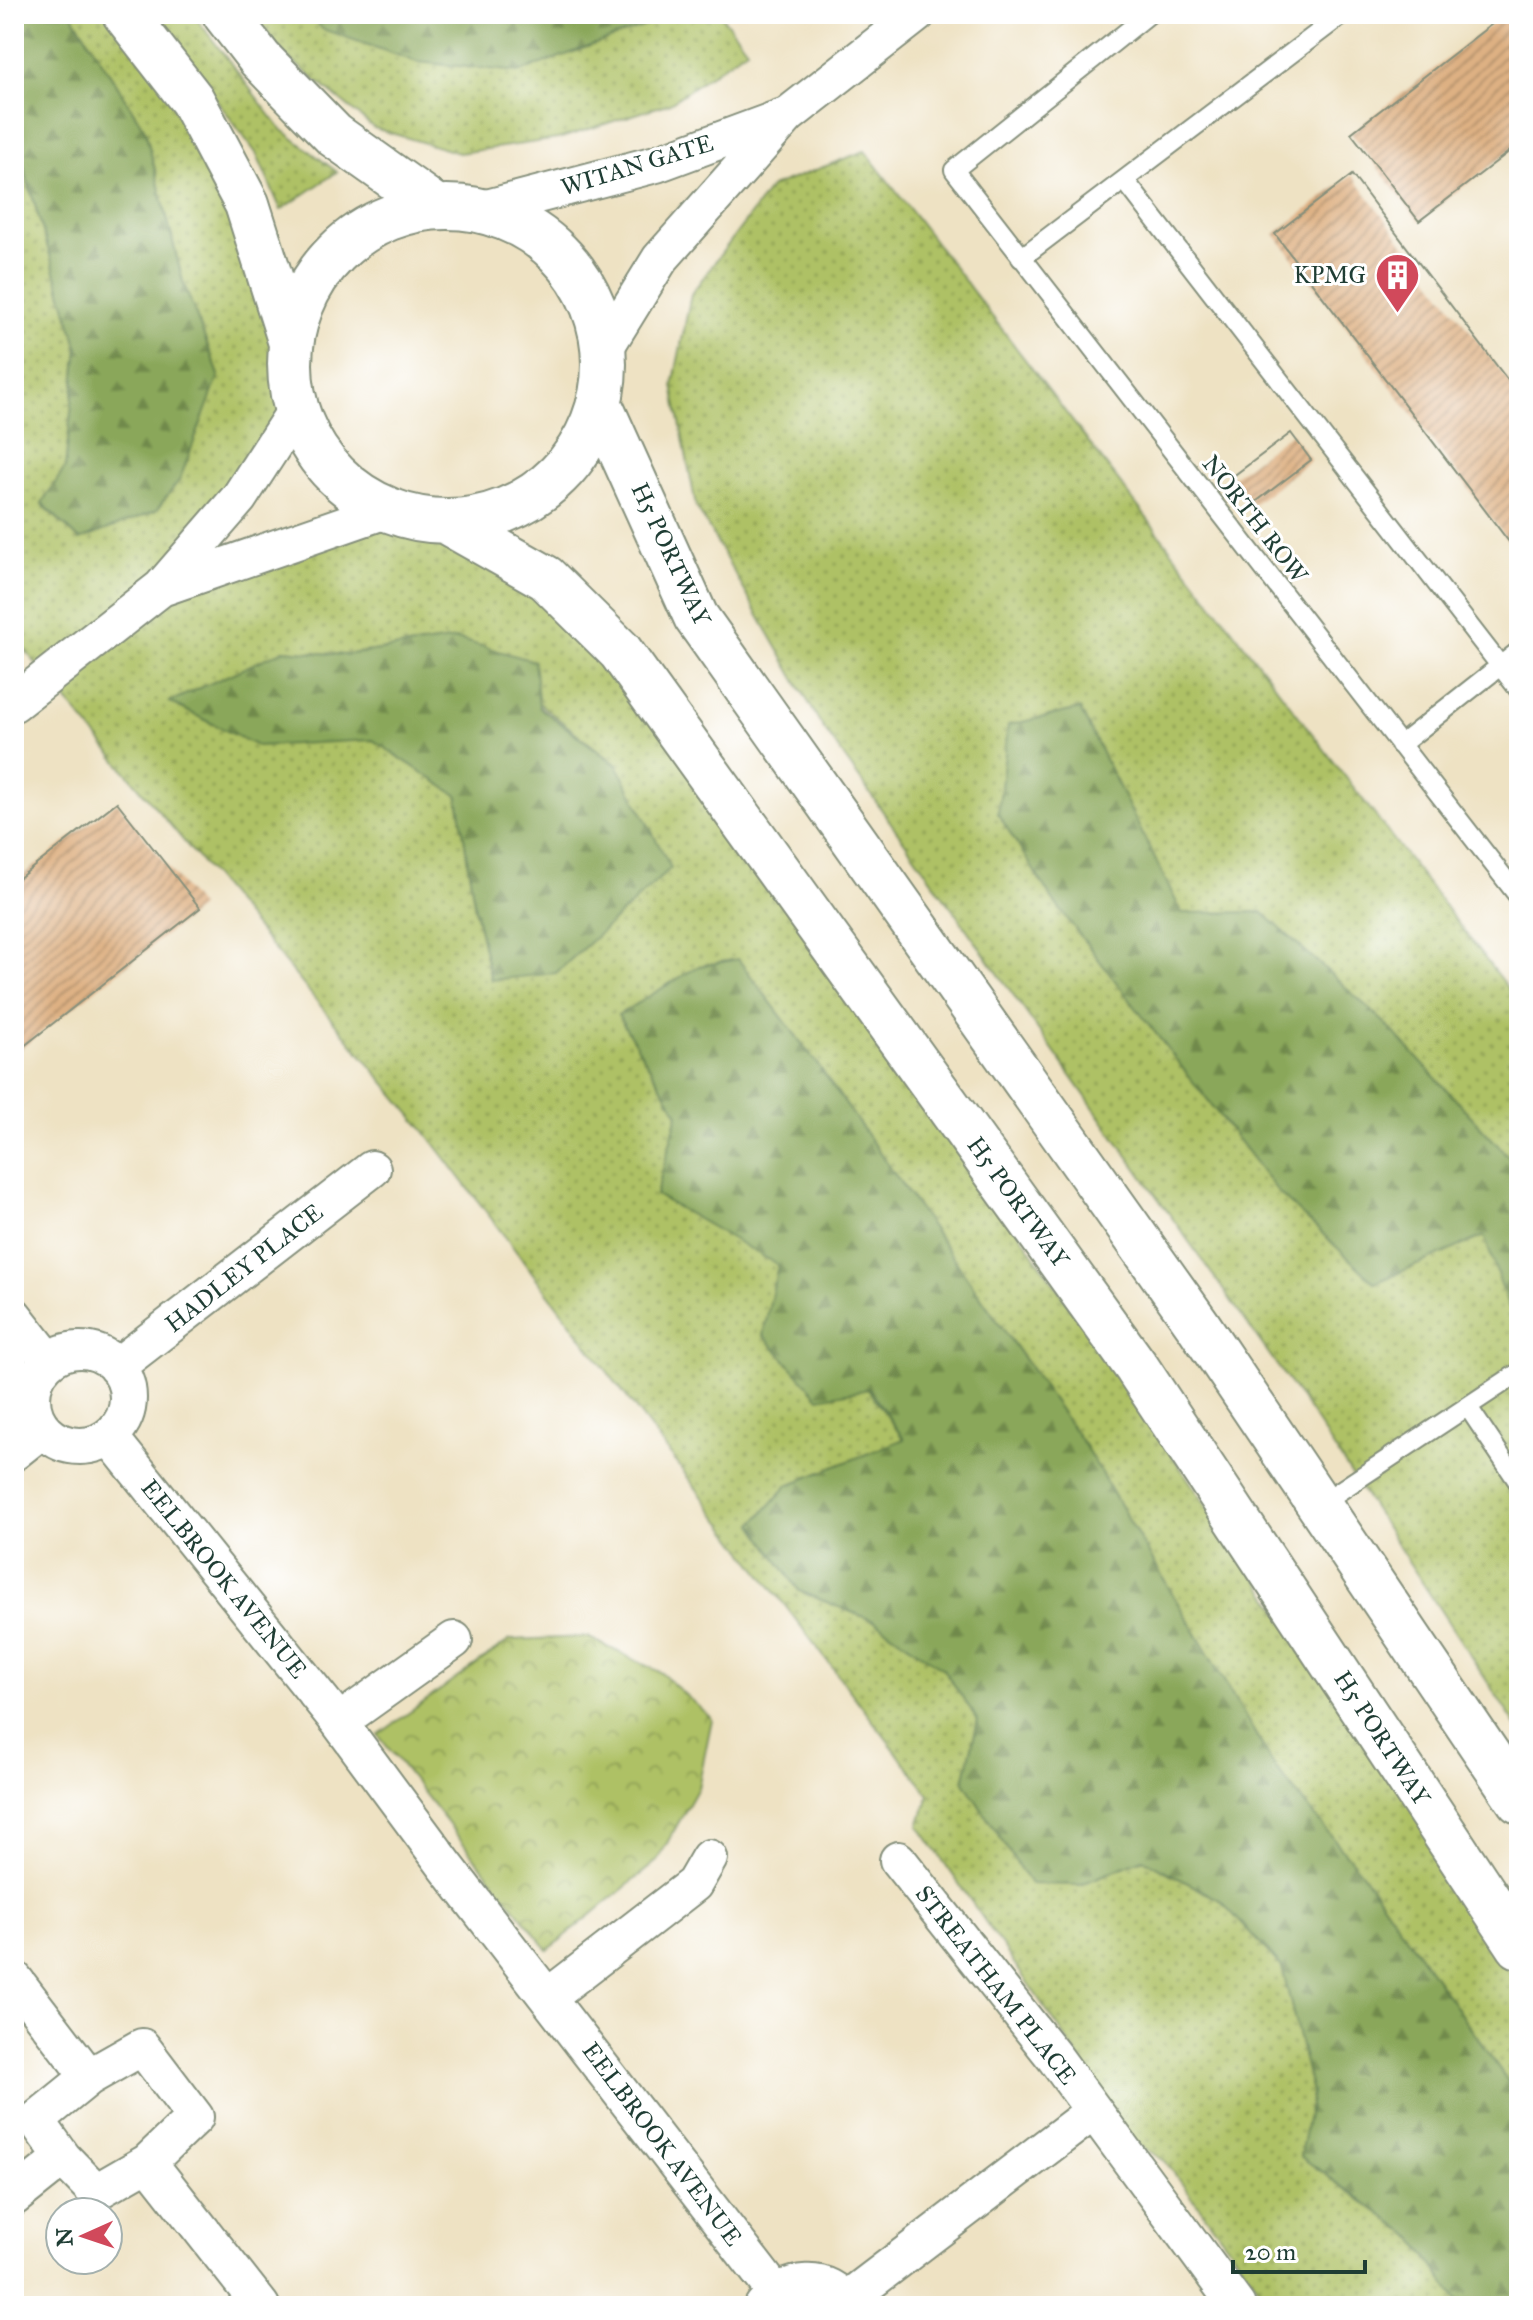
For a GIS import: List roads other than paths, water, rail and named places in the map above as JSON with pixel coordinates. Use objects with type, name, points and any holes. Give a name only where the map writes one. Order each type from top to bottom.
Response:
[{"type":"main road","points":[[125,14],[192,100],[247,204],[291,343]]},
{"type":"main road","points":[[225,14],[260,59],[334,135],[434,206]]},
{"type":"main road","points":[[434,206],[483,209],[528,227],[566,259],[592,300],[605,348],[600,405],[579,452],[543,490],[497,514],[447,522],[416,519],[386,510],[346,486],[315,452],[296,410],[289,376],[291,343],[306,292],[338,249],[383,219],[434,206]]},
{"type":"main road","name":"H5 PORTWAY","points":[[600,405],[696,617],[1198,1325],[1519,1801]]},
{"type":"main road","name":"H5 PORTWAY","points":[[447,522],[546,578],[620,651],[1137,1368],[1519,1946]]},
{"type":"street","name":"WITAN GATE","points":[[605,348],[660,259],[788,115],[917,14]]},
{"type":"street","name":"WITAN GATE","points":[[483,209],[656,164],[788,115]]},
{"type":"street","points":[[14,703],[161,588],[239,498],[296,410]]},
{"type":"street","points":[[161,588],[386,510]]},
{"type":"street","name":"HADLEY PLACE","points":[[116,1367],[372,1169]]},
{"type":"street","points":[[14,1316],[49,1361]]},
{"type":"street","points":[[77,1350],[91,1351],[116,1367],[128,1395],[120,1425],[109,1436],[96,1443],[67,1445],[43,1429],[35,1416],[33,1387],[49,1361],[77,1350]]},
{"type":"street","points":[[14,1452],[43,1429]]},
{"type":"street","name":"EELBROOK AVENUE","points":[[109,1436],[339,1722],[438,1856],[549,1996],[769,2299]]},
{"type":"street","points":[[339,1722],[454,1640]]},
{"type":"street","points":[[549,1996],[694,1884],[709,1858]]},
{"type":"street","name":"STREATHAM PLACE","points":[[898,1860],[1094,2111],[1237,2306]]},
{"type":"street","points":[[14,1979],[89,2077]]},
{"type":"street","points":[[142,2047],[195,2117],[148,2162],[96,2192],[63,2158],[36,2120],[89,2077],[142,2047]]},
{"type":"street","points":[[769,2299],[804,2281],[834,2290],[848,2303],[1094,2111]]},
{"type":"street","points":[[14,2197],[63,2158]]},
{"type":"street","points":[[148,2162],[261,2306]]},
{"type":"lane","name":"NORTH ROW","points":[[1149,14],[954,170],[1519,897]]},
{"type":"lane","points":[[1021,258],[1126,182],[1343,14]]},
{"type":"lane","points":[[1126,182],[1519,690]]},
{"type":"lane","points":[[1400,745],[1519,651]]},
{"type":"lane","points":[[1320,1504],[1515,1375]]},
{"type":"lane","points":[[1468,1407],[1519,1483]]},
{"type":"place","name":"KPMG","points":[[1397,314]]}]
